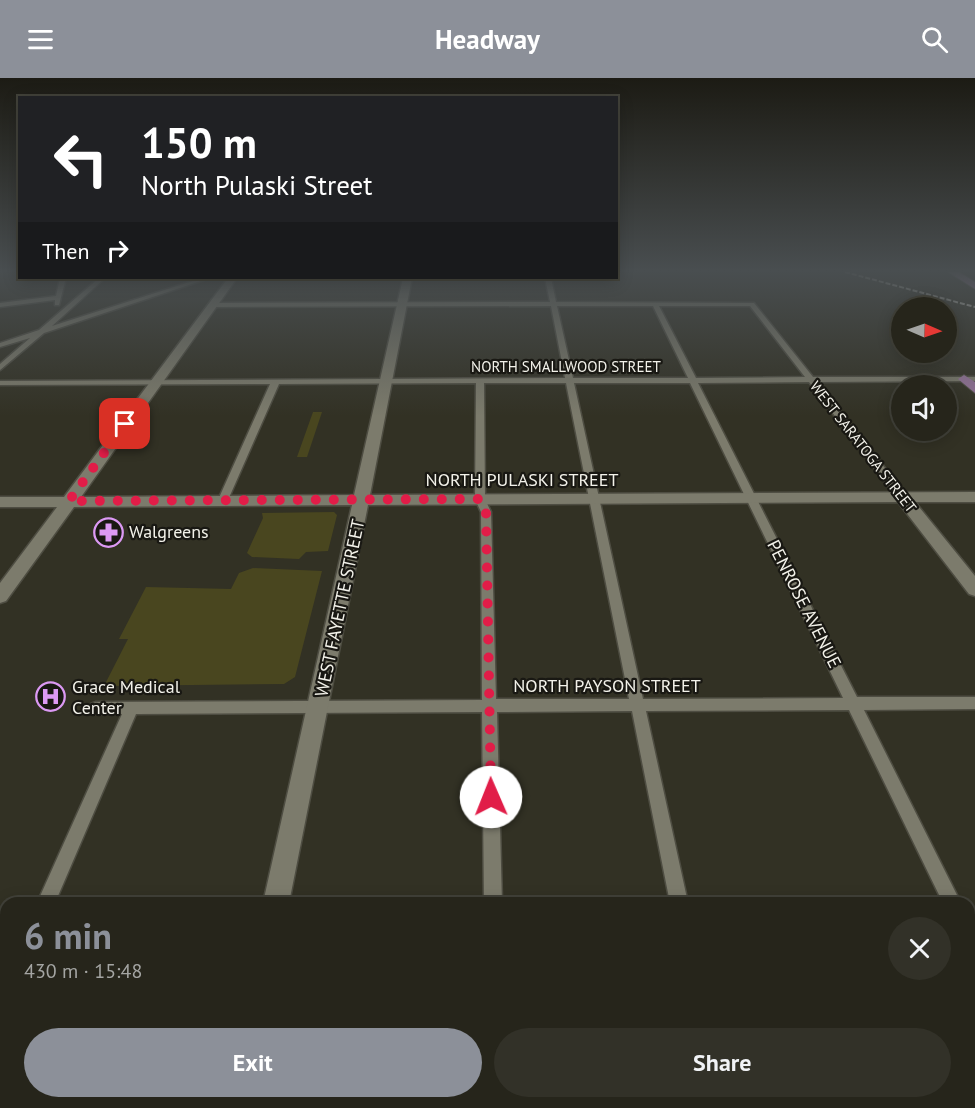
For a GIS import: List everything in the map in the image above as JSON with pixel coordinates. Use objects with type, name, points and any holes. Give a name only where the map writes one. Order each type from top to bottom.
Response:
[{"type":"main road","points":[[969,379],[975,389]]},
{"type":"street","points":[[0,368],[54,320]]},
{"type":"street","points":[[0,345],[77,320]]},
{"type":"street","points":[[0,596],[200,320]]},
{"type":"street","name":"WEST FAYETTE STREET","points":[[277,897],[400,320]]},
{"type":"street","points":[[557,320],[597,499],[678,897]]},
{"type":"street","name":"PENROSE AVENUE","points":[[663,320],[949,897]]},
{"type":"street","name":"WEST SARATOGA STREET","points":[[764,320],[975,589]]},
{"type":"street","name":"NORTH SMALLWOOD STREET","points":[[0,383],[969,379]]},
{"type":"street","points":[[222,500],[276,381]]},
{"type":"street","points":[[480,381],[480,499],[486,512],[493,897]]},
{"type":"street","name":"NORTH PULASKI STREET","points":[[0,502],[975,497]]},
{"type":"street","name":"NORTH PAYSON STREET","points":[[96,708],[975,704]]},
{"type":"street","points":[[49,897],[132,708]]},
{"type":"shaded area","points":[[313,412],[322,412],[307,457],[297,457]]},
{"type":"shaded area","points":[[334,512],[337,515],[328,551],[306,552],[299,559],[252,557],[247,553],[263,518],[262,513]]},
{"type":"shaded area","points":[[253,568],[322,571],[295,677],[284,684],[104,686],[128,639],[119,639],[146,587],[231,589],[239,573]]},
{"type":"place","name":"Walgreens","points":[[108,532]]},
{"type":"place","name":"Grace Medical Center","points":[[51,697]]},
{"type":"route","points":[[125,424],[69,501],[480,499],[486,512],[491,797]]}]
